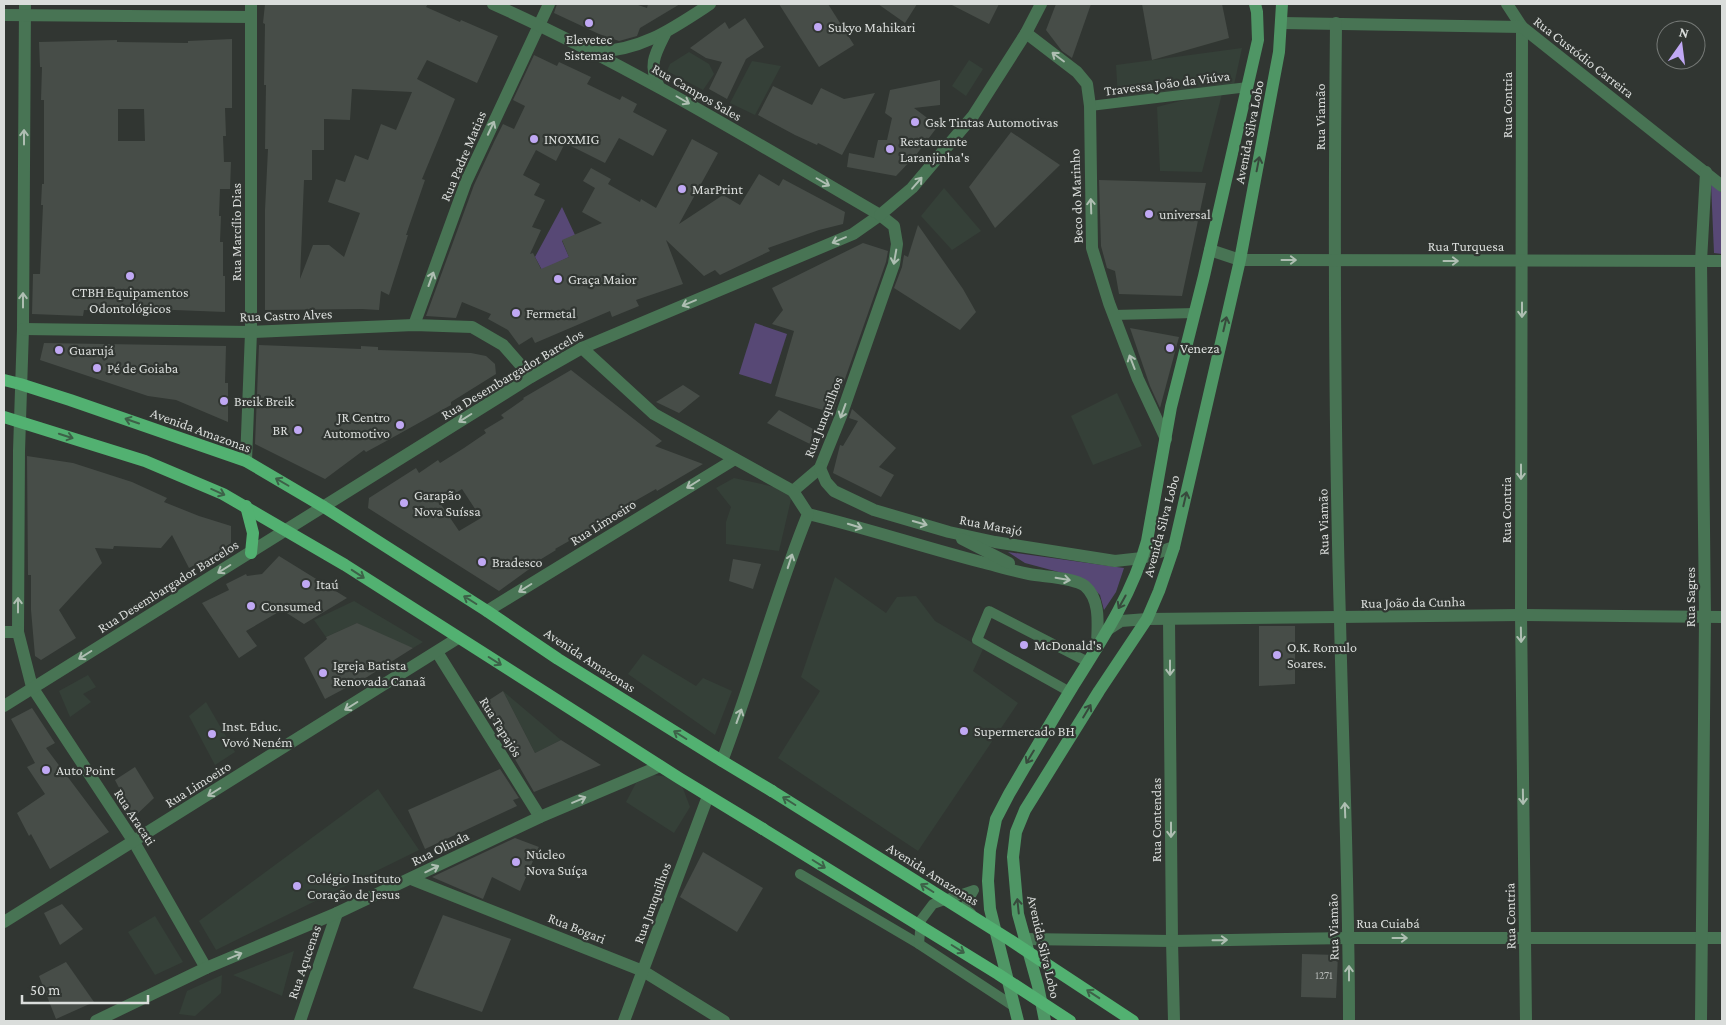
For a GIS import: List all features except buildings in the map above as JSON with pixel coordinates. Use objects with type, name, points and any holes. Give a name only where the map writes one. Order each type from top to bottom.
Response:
[{"type":"main road","name":"Avenida Silva Lobo","points":[[1018,1021],[990,909],[988,881],[990,850],[996,819],[1009,794],[1097,648],[1131,585],[1142,558],[1172,406],[1258,40],[1255,4]]},
{"type":"main road","name":"Avenida Silva Lobo","points":[[1045,1021],[1038,986],[1018,914],[1013,857],[1016,832],[1025,810],[1099,691],[1147,619],[1159,592],[1174,546],[1240,260],[1279,52],[1282,4]]},
{"type":"main road","name":"Avenida Amazonas","points":[[4,380],[246,461],[324,507],[487,611],[558,659],[1010,940],[1133,1021]]},
{"type":"main road","points":[[4,417],[145,461],[223,494],[246,506],[288,530],[660,766],[1070,1021]]},
{"type":"main road","points":[[246,506],[253,533],[251,553]]},
{"type":"street","name":"Rua Campos Sales","points":[[493,4],[538,24],[659,87],[880,215]]},
{"type":"street","name":"Rua Padre Matias","points":[[414,325],[466,182],[538,24],[549,4]]},
{"type":"street","points":[[594,52],[610,52],[626,48],[665,34],[710,4]]},
{"type":"street","name":"Rua Desembargador Barcelos","points":[[4,706],[531,377],[582,348],[853,234],[880,215],[912,188],[973,116],[1026,33],[1041,4]]},
{"type":"street","points":[[1508,4],[1522,27]]},
{"type":"street","points":[[4,15],[25,9],[251,10]]},
{"type":"street","name":"Rua Aracati","points":[[25,9],[18,632],[32,687],[134,842],[206,968]]},
{"type":"street","name":"Rua Marcílio Dias","points":[[246,461],[251,332],[251,10]]},
{"type":"street","name":"Rua Custódio Carreira","points":[[1282,23],[1522,27],[1722,186]]},
{"type":"street","name":"Rua Viamão","points":[[1336,23],[1334,260],[1340,618],[1349,938],[1349,1021]]},
{"type":"street","name":"Rua Contria","points":[[1522,27],[1521,615],[1526,1021]]},
{"type":"street","name":"Beco do Marinho","points":[[1026,33],[1077,72],[1087,84],[1090,106],[1092,248],[1114,315],[1150,407],[1166,439]]},
{"type":"street","points":[[659,87],[654,76],[653,64],[665,34]]},
{"type":"street","name":"Rua Sagres","points":[[1700,1021],[1706,618],[1701,261],[1706,172]]},
{"type":"street","name":"Rua Junquilhos","points":[[793,491],[820,468],[841,416],[894,264],[898,244],[894,226],[880,215]]},
{"type":"street","name":"Rua Turquesa","points":[[1210,250],[1240,260],[1722,261]]},
{"type":"street","name":"Rua Castro Alves","points":[[22,329],[251,332],[414,325],[472,327],[503,344],[531,377]]},
{"type":"street","points":[[582,348],[654,414],[793,491],[808,514],[1028,574],[1074,581],[1084,586],[1092,596],[1098,615],[1097,648]]},
{"type":"street","points":[[1150,407],[1153,411],[1160,414],[1169,411],[1172,406]]},
{"type":"street","name":"Rua Limoeiro","points":[[487,611],[734,459]]},
{"type":"street","name":"Rua Marajó","points":[[820,468],[826,482],[834,491],[874,510],[949,532],[995,542],[1115,561],[1142,558],[1174,546]]},
{"type":"street","points":[[722,761],[795,546],[808,514]]},
{"type":"street","points":[[949,532],[1028,574]]},
{"type":"street","name":"Rua João da Cunha","points":[[1107,630],[1122,621],[1147,619],[1521,615],[1722,617]]},
{"type":"street","name":"Rua Contendas","points":[[1170,619],[1174,1021]]},
{"type":"street","points":[[4,632],[18,632]]},
{"type":"street","name":"Rua Limoeiro","points":[[4,922],[458,638]]},
{"type":"street","name":"Rua Tapajós","points":[[437,652],[540,817]]},
{"type":"street","name":"Rua Olinda","points":[[96,1021],[206,968],[337,913],[540,817],[660,766]]},
{"type":"street","name":"Rua Junquilhos","points":[[624,1021],[708,796]]},
{"type":"street","name":"Rua Bogari","points":[[411,878],[643,971],[724,1021]]},
{"type":"street","name":"Rua Açucenas","points":[[300,1021],[337,913]]},
{"type":"street","name":"Rua Cuiabá","points":[[1024,939],[1172,941],[1349,938],[1722,938]]},
{"type":"lane","name":"Travessa João da Viúva","points":[[1090,106],[1248,87]]},
{"type":"lane","points":[[1114,315],[1195,313]]},
{"type":"lane","points":[[1070,692],[977,640],[989,611],[1088,662]]},
{"type":"lane","points":[[800,874],[919,944],[1015,1007]]},
{"type":"lane","points":[[919,944],[921,920],[933,904],[974,890],[964,908],[980,919],[988,918],[990,909]]},
{"type":"shaded area","points":[[1242,48],[1234,85],[1118,98],[1116,65]]},
{"type":"shaded area","points":[[689,52],[709,64],[714,74],[703,90],[667,71],[670,64]]},
{"type":"shaded area","points":[[969,60],[983,69],[966,96],[952,86]]},
{"type":"shaded area","points":[[752,61],[781,66],[755,115],[730,103]]},
{"type":"shaded area","points":[[1223,90],[1202,172],[1160,171],[1157,107]]},
{"type":"shaded area","points":[[1711,183],[1722,193],[1722,254],[1714,253]]},
{"type":"shaded area","points":[[944,188],[981,231],[952,250],[921,216]]},
{"type":"shaded area","points":[[562,207],[575,235],[562,241],[569,257],[542,270],[535,257]]},
{"type":"shaded area","points":[[755,323],[787,334],[771,384],[739,374]]},
{"type":"shaded area","points":[[1117,393],[1142,446],[1093,465],[1071,416]]},
{"type":"shaded area","points":[[734,478],[793,491],[779,551],[726,544],[726,522],[731,507],[716,488]]},
{"type":"shaded area","points":[[1008,552],[1124,568],[1116,592],[1104,610],[1100,595],[1093,588],[1066,574],[1025,563]]},
{"type":"shaded area","points":[[835,577],[886,613],[897,597],[916,596],[935,621],[983,649],[973,671],[1018,703],[918,851],[778,758],[820,691],[801,677]]},
{"type":"shaded area","points":[[354,601],[423,642],[413,648],[391,640],[357,623],[326,637],[314,620]]},
{"type":"shaded area","points":[[643,654],[696,686],[703,678],[732,691],[715,735],[628,674]]},
{"type":"shaded area","points":[[88,675],[96,687],[83,694],[91,702],[70,717],[59,691]]},
{"type":"shaded area","points":[[503,691],[561,740],[535,753]]},
{"type":"shaded area","name":"Inst. Educ. Vovó Neném","points":[[206,702],[235,752],[215,765],[189,716]]},
{"type":"shaded area","points":[[653,775],[679,778],[690,807],[674,833],[626,802],[636,783]]},
{"type":"shaded area","name":"Colégio Instituto Coração de Jesus","points":[[378,789],[419,850],[216,950],[199,921]]},
{"type":"shaded area","points":[[155,916],[183,962],[155,975],[128,932]]},
{"type":"shaded area","points":[[294,951],[282,996],[233,975]]},
{"type":"shaded area","points":[[222,975],[221,993],[195,1016],[179,1014],[187,991]]},
{"type":"place","name":"Elevetec Sistemas","points":[[589,23]]},
{"type":"place","name":"Sukyo Mahikari","points":[[818,27]]},
{"type":"place","name":"Gsk Tintas Automotivas","points":[[915,122]]},
{"type":"place","name":"INOXMIG","points":[[534,139]]},
{"type":"place","name":"Restaurante Laranjinha's","points":[[890,149]]},
{"type":"place","name":"MarPrint","points":[[682,189]]},
{"type":"place","name":"universal","points":[[1149,214]]},
{"type":"place","name":"CTBH Equipamentos Odontológicos","points":[[130,276]]},
{"type":"place","name":"Graça Maior","points":[[558,279]]},
{"type":"place","name":"Fermetal","points":[[516,313]]},
{"type":"place","name":"Veneza","points":[[1170,348]]},
{"type":"place","name":"Guarujá","points":[[59,350]]},
{"type":"place","name":"Pé de Goiaba","points":[[97,368]]},
{"type":"place","name":"Breik Breik","points":[[224,401]]},
{"type":"place","name":"JR Centro Automotivo","points":[[400,425]]},
{"type":"place","name":"BR","points":[[298,430]]},
{"type":"place","name":"Garapão Nova Suíssa","points":[[404,503]]},
{"type":"place","name":"Bradesco","points":[[482,562]]},
{"type":"place","name":"Itaú","points":[[306,584]]},
{"type":"place","name":"Consumed","points":[[251,606]]},
{"type":"place","name":"McDonald's","points":[[1024,645]]},
{"type":"place","name":"O.K. Romulo Soares.","points":[[1277,655]]},
{"type":"place","name":"Igreja Batista Renovada Canaã","points":[[323,673]]},
{"type":"place","name":"Supermercado BH","points":[[964,731]]},
{"type":"place","name":"Inst. Educ. Vovó Neném","points":[[212,734]]},
{"type":"place","name":"Auto Point","points":[[46,770]]},
{"type":"place","name":"Núcleo Nova Suíça","points":[[516,862]]},
{"type":"place","name":"Colégio Instituto Coração de Jesus","points":[[297,886]]}]
